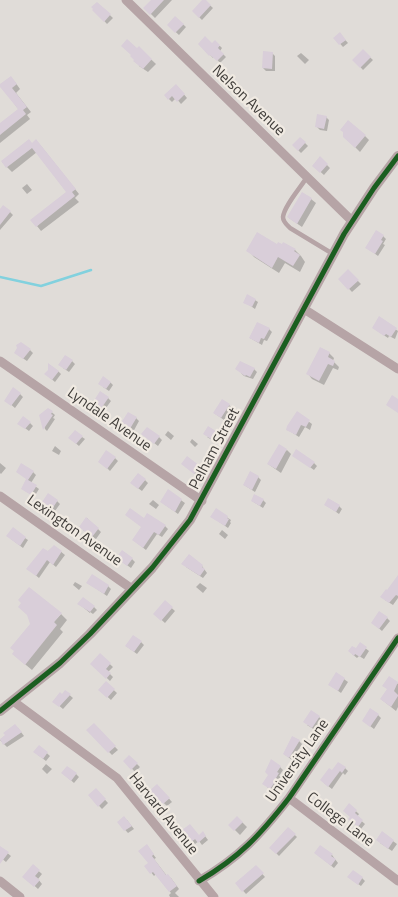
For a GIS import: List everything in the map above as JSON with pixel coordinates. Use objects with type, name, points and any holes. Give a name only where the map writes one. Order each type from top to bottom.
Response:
[{"type":"street","name":"Nelson Avenue","points":[[126,0],[352,221]]},
{"type":"street","name":"Pelham Street","points":[[0,711],[60,663],[132,590],[177,537],[202,501],[352,221],[398,156]]},
{"type":"street","points":[[304,309],[398,369]]},
{"type":"street","name":"Lyndale Avenue","points":[[0,361],[202,501]]},
{"type":"street","name":"Lexington Avenue","points":[[0,496],[132,590]]},
{"type":"street","name":"University Lane","points":[[199,881],[224,866],[250,844],[288,798],[398,638]]},
{"type":"street","name":"Harvard Avenue","points":[[13,701],[117,778],[199,881],[214,897]]},
{"type":"street","name":"College Lane","points":[[288,798],[398,881]]},
{"type":"street","points":[[0,881],[20,897]]},
{"type":"lane","points":[[307,177],[290,201],[283,216],[284,222],[290,228],[333,254]]},
{"type":"building","points":[[151,0],[164,0],[150,15],[143,8]]},
{"type":"building","points":[[202,0],[206,0],[211,5],[199,18],[192,11]]},
{"type":"building","points":[[97,2],[111,14],[104,22],[92,10],[91,7]]},
{"type":"building","points":[[175,16],[184,24],[175,33],[167,25]]},
{"type":"building","points":[[340,32],[346,40],[339,45],[333,38]]},
{"type":"building","points":[[205,36],[212,43],[215,40],[220,45],[218,48],[224,54],[217,61],[209,56],[198,44]]},
{"type":"building","points":[[127,39],[137,48],[139,46],[152,59],[143,69],[133,61],[131,55],[121,46]]},
{"type":"building","points":[[363,49],[371,57],[360,68],[352,60]]},
{"type":"building","points":[[263,51],[273,52],[272,69],[262,68]]},
{"type":"building","points":[[11,76],[17,84],[12,88],[27,107],[23,110],[26,114],[0,135],[0,123],[18,109],[0,87],[0,84]]},
{"type":"building","points":[[176,84],[185,94],[177,102],[172,96],[168,100],[164,95]]},
{"type":"building","points":[[317,114],[327,116],[324,129],[315,127]]},
{"type":"building","points":[[348,120],[366,135],[355,148],[343,137],[343,132],[340,130]]},
{"type":"building","points":[[300,137],[306,142],[298,151],[292,145]]},
{"type":"building","points":[[29,139],[32,143],[36,139],[76,189],[72,192],[75,196],[36,227],[30,220],[66,192],[32,148],[6,168],[1,161]]},
{"type":"building","points":[[320,156],[328,164],[320,173],[312,166]]},
{"type":"building","points":[[302,192],[312,198],[297,224],[287,217]]},
{"type":"building","points":[[3,205],[11,211],[0,225],[0,209]]},
{"type":"building","points":[[376,230],[384,235],[381,240],[383,241],[375,254],[365,248]]},
{"type":"building","points":[[257,232],[277,244],[278,242],[282,244],[283,242],[296,249],[294,251],[300,255],[293,266],[278,257],[272,268],[246,251]]},
{"type":"building","points":[[348,269],[359,280],[348,290],[338,279]]},
{"type":"building","points":[[247,294],[256,299],[252,307],[243,303]]},
{"type":"building","points":[[379,316],[397,328],[391,337],[386,334],[384,336],[372,328]]},
{"type":"building","points":[[257,322],[270,328],[264,339],[261,338],[259,343],[249,338]]},
{"type":"building","points":[[21,342],[31,349],[23,359],[14,353],[17,348],[16,345]]},
{"type":"building","points":[[320,347],[330,352],[328,357],[335,361],[333,366],[328,364],[319,381],[306,374]]},
{"type":"building","points":[[65,355],[73,360],[66,370],[58,365]]},
{"type":"building","points":[[240,361],[255,368],[250,377],[235,369]]},
{"type":"building","points":[[48,363],[59,371],[52,380],[44,374],[48,370]]},
{"type":"building","points":[[103,376],[111,382],[106,389],[98,384]]},
{"type":"building","points":[[13,387],[21,393],[11,406],[4,401]]},
{"type":"building","points":[[100,391],[109,397],[98,413],[90,407]]},
{"type":"building","points":[[392,395],[398,399],[398,413],[386,405]]},
{"type":"building","points":[[222,399],[230,404],[221,418],[213,413]]},
{"type":"building","points":[[48,408],[53,411],[51,414],[53,415],[43,430],[39,415]]},
{"type":"building","points":[[297,411],[310,420],[306,427],[301,425],[296,435],[286,430]]},
{"type":"building","points":[[128,412],[137,417],[128,432],[119,426]]},
{"type":"building","points":[[23,416],[31,422],[25,429],[17,424]]},
{"type":"building","points":[[208,426],[219,433],[214,441],[203,434]]},
{"type":"building","points":[[147,427],[160,436],[154,444],[141,434]]},
{"type":"building","points":[[75,430],[83,436],[76,444],[68,438]]},
{"type":"building","points":[[279,444],[287,449],[276,469],[267,464]]},
{"type":"building","points":[[296,449],[315,462],[310,468],[292,456]]},
{"type":"building","points":[[106,450],[116,457],[107,469],[98,462]]},
{"type":"building","points":[[187,456],[200,466],[194,474],[181,464]]},
{"type":"building","points":[[21,463],[34,471],[28,480],[37,485],[31,495],[21,489],[26,479],[16,472]]},
{"type":"building","points":[[250,471],[259,476],[252,490],[243,485]]},
{"type":"building","points":[[138,473],[146,479],[138,489],[130,483]]},
{"type":"building","points":[[168,489],[182,499],[175,512],[160,502]]},
{"type":"building","points":[[48,493],[58,500],[52,509],[42,502]]},
{"type":"building","points":[[254,494],[264,499],[260,506],[251,501]]},
{"type":"building","points":[[328,498],[340,505],[336,512],[324,505]]},
{"type":"building","points":[[130,508],[144,518],[147,513],[166,525],[159,535],[154,532],[143,548],[132,540],[141,527],[125,515]]},
{"type":"building","points":[[216,508],[228,516],[227,518],[229,519],[225,526],[210,517]]},
{"type":"building","points":[[86,517],[99,528],[92,537],[79,527]]},
{"type":"building","points":[[13,527],[26,537],[20,546],[6,536]]},
{"type":"building","points":[[54,545],[62,551],[53,565],[47,560],[36,576],[26,569],[43,548],[48,551]]},
{"type":"building","points":[[122,550],[133,558],[127,566],[116,558]]},
{"type":"building","points":[[189,554],[203,565],[202,567],[205,569],[200,576],[181,564]]},
{"type":"building","points":[[92,574],[109,585],[104,594],[86,583]]},
{"type":"building","points":[[398,575],[398,596],[396,595],[389,603],[380,597]]},
{"type":"building","points":[[29,587],[62,613],[54,622],[57,625],[25,665],[12,654],[14,651],[10,648],[30,624],[27,615],[18,607],[21,603],[18,600]]},
{"type":"building","points":[[83,597],[95,606],[90,612],[77,604]]},
{"type":"building","points":[[165,600],[173,607],[161,621],[153,614]]},
{"type":"building","points":[[379,611],[388,617],[379,629],[371,623]]},
{"type":"building","points":[[133,635],[142,641],[134,652],[125,646]]},
{"type":"building","points":[[360,642],[367,647],[360,657],[355,654],[354,656],[348,651],[352,646],[356,648]]},
{"type":"building","points":[[100,653],[111,663],[106,669],[111,673],[106,679],[90,664]]},
{"type":"building","points":[[336,672],[345,678],[338,691],[328,685]]},
{"type":"building","points":[[389,676],[398,682],[394,691],[398,696],[391,707],[380,699],[387,689],[382,686]]},
{"type":"building","points":[[106,681],[115,689],[107,698],[98,690]]},
{"type":"building","points":[[65,690],[71,694],[59,707],[52,702],[60,692],[62,694]]},
{"type":"building","points":[[370,708],[379,714],[370,727],[362,721]]},
{"type":"building","points":[[311,710],[320,716],[312,728],[303,722]]},
{"type":"building","points":[[94,723],[116,746],[108,753],[86,730]]},
{"type":"building","points":[[15,724],[22,732],[3,745],[0,739],[5,735],[3,733]]},
{"type":"building","points":[[292,736],[300,740],[289,758],[283,754]]},
{"type":"building","points":[[39,745],[48,752],[43,759],[33,752]]},
{"type":"building","points":[[129,755],[138,763],[131,770],[123,761]]},
{"type":"building","points":[[271,759],[281,766],[277,772],[279,773],[277,779],[270,789],[262,784],[268,775],[265,772]]},
{"type":"building","points":[[338,762],[346,767],[342,773],[340,771],[328,787],[320,780],[329,768],[332,770]]},
{"type":"building","points":[[67,766],[77,773],[71,781],[61,773]]},
{"type":"building","points":[[157,784],[170,798],[163,804],[149,791]]},
{"type":"building","points":[[96,788],[106,799],[98,807],[88,795]]},
{"type":"building","points":[[349,803],[357,810],[355,813],[363,820],[358,827],[348,819],[350,817],[343,811]]},
{"type":"building","points":[[124,816],[132,826],[124,831],[117,822]]},
{"type":"building","points":[[237,816],[243,822],[234,831],[228,825]]},
{"type":"building","points":[[190,824],[199,835],[203,831],[206,836],[198,843],[195,839],[191,842],[182,830]]},
{"type":"building","points":[[288,827],[296,834],[276,854],[269,848]]},
{"type":"building","points":[[382,831],[394,840],[388,849],[376,840]]},
{"type":"building","points":[[147,844],[154,854],[152,856],[177,886],[169,892],[153,872],[150,874],[144,866],[148,863],[138,851]]},
{"type":"building","points":[[320,845],[333,854],[331,856],[336,859],[331,866],[314,853]]},
{"type":"building","points":[[0,846],[9,852],[0,864]]},
{"type":"building","points":[[33,864],[40,870],[35,876],[40,880],[34,887],[22,877]]},
{"type":"building","points":[[256,865],[264,873],[242,892],[235,883]]},
{"type":"building","points":[[353,870],[363,877],[358,885],[347,877]]},
{"type":"waterway","points":[[0,277],[41,286],[91,270]]},
{"type":"cycle path","points":[[0,711],[60,663],[90,634],[152,568],[190,520],[344,234],[374,188],[398,156]]},
{"type":"cycle path","points":[[199,881],[238,854],[259,834],[289,798],[398,638]]}]
